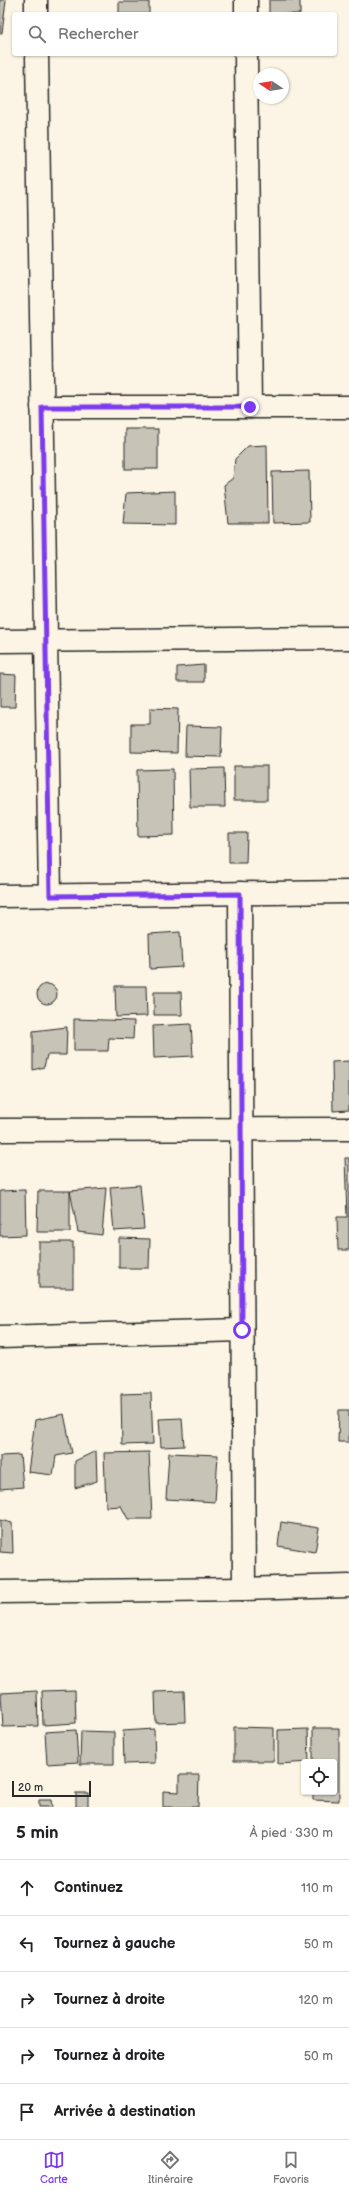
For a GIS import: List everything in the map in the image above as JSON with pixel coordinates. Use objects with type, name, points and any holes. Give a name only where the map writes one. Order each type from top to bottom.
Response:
[{"type":"street","points":[[36,0],[36,12]]},
{"type":"street","points":[[246,0],[246,12]]},
{"type":"street","points":[[37,56],[50,896]]},
{"type":"street","points":[[246,56],[250,407]]},
{"type":"street","points":[[42,407],[349,407]]},
{"type":"street","points":[[0,641],[46,642],[349,638]]},
{"type":"street","points":[[0,896],[349,892]]},
{"type":"street","points":[[240,894],[244,1589]]},
{"type":"street","points":[[0,1130],[349,1129]]},
{"type":"street","points":[[0,1337],[242,1330]]},
{"type":"street","points":[[0,1592],[349,1586]]},
{"type":"building","points":[[0,0],[6,0],[2,33],[0,33]]},
{"type":"building","points":[[269,0],[300,0],[300,12],[269,12]]},
{"type":"building","points":[[119,2],[149,2],[149,12],[119,12]]},
{"type":"building","points":[[125,429],[158,429],[158,469],[125,469]]},
{"type":"building","points":[[267,445],[268,523],[228,523],[224,485],[233,478],[235,459],[248,446]]},
{"type":"building","points":[[309,471],[310,522],[273,523],[272,472]]},
{"type":"building","points":[[175,491],[175,525],[123,524],[126,493]]},
{"type":"building","points":[[204,665],[204,682],[177,682],[177,667]]},
{"type":"building","points":[[0,674],[16,675],[15,707],[0,707]]},
{"type":"building","points":[[150,708],[178,709],[177,753],[131,752],[131,724],[150,724]]},
{"type":"building","points":[[186,726],[222,727],[221,757],[185,756]]},
{"type":"building","points":[[234,766],[267,766],[267,800],[234,800]]},
{"type":"building","points":[[224,768],[225,807],[190,807],[189,769]]},
{"type":"building","points":[[173,769],[174,835],[138,836],[137,770]]},
{"type":"building","points":[[229,833],[247,833],[246,863],[229,863]]},
{"type":"building","points":[[180,932],[182,967],[150,969],[149,934]]},
{"type":"building","points":[[47,984],[54,987],[57,994],[54,1001],[47,1004],[40,1001],[37,994],[40,987]]},
{"type":"building","points":[[115,986],[146,986],[147,1016],[116,1017]]},
{"type":"building","points":[[154,992],[181,992],[182,1015],[154,1015]]},
{"type":"building","points":[[74,1019],[134,1021],[133,1039],[109,1038],[108,1051],[74,1051]]},
{"type":"building","points":[[191,1024],[193,1056],[154,1058],[153,1026]]},
{"type":"building","points":[[67,1027],[66,1055],[47,1055],[44,1067],[33,1070],[33,1031]]},
{"type":"building","points":[[349,1061],[349,1110],[333,1111],[332,1062]]},
{"type":"building","points":[[345,1158],[349,1158],[349,1250],[338,1250],[337,1217],[347,1217]]},
{"type":"building","points":[[140,1185],[144,1229],[114,1231],[110,1187]]},
{"type":"building","points":[[106,1188],[102,1235],[78,1232],[70,1191]]},
{"type":"building","points":[[25,1190],[26,1235],[0,1236],[0,1191]]},
{"type":"building","points":[[38,1191],[70,1191],[70,1232],[37,1232]]},
{"type":"building","points":[[119,1238],[150,1239],[149,1268],[119,1268]]},
{"type":"building","points":[[39,1242],[73,1242],[73,1288],[39,1288]]},
{"type":"building","points":[[151,1393],[153,1444],[122,1445],[121,1394]]},
{"type":"building","points":[[339,1410],[349,1410],[349,1442],[338,1442]]},
{"type":"building","points":[[64,1414],[72,1453],[56,1456],[53,1475],[28,1472],[35,1420]]},
{"type":"building","points":[[182,1418],[184,1446],[161,1447],[159,1419]]},
{"type":"building","points":[[96,1451],[97,1481],[75,1488],[75,1461]]},
{"type":"building","points":[[149,1452],[152,1519],[128,1519],[121,1506],[106,1507],[104,1453]]},
{"type":"building","points":[[169,1453],[218,1455],[215,1502],[166,1499]]},
{"type":"building","points":[[20,1455],[23,1487],[0,1489],[0,1456]]},
{"type":"building","points":[[0,1520],[12,1523],[13,1553],[0,1552]]},
{"type":"building","points":[[281,1522],[319,1528],[315,1552],[278,1546]]},
{"type":"building","points":[[75,1690],[76,1723],[43,1725],[42,1691]]},
{"type":"building","points":[[37,1691],[38,1726],[3,1727],[1,1693]]},
{"type":"building","points":[[184,1691],[185,1722],[156,1723],[155,1692]]},
{"type":"building","points":[[234,1727],[274,1728],[274,1761],[234,1761]]},
{"type":"building","points":[[313,1728],[339,1728],[339,1801],[313,1800],[313,1795],[337,1795],[337,1759],[313,1759]]},
{"type":"building","points":[[154,1729],[155,1763],[124,1764],[123,1731]]},
{"type":"building","points":[[308,1729],[309,1759],[301,1759],[301,1763],[278,1764],[278,1730]]},
{"type":"building","points":[[76,1730],[78,1762],[47,1764],[45,1732]]},
{"type":"building","points":[[81,1731],[114,1732],[114,1764],[80,1764]]},
{"type":"building","points":[[179,1775],[199,1775],[198,1807],[163,1807],[163,1791],[179,1792]]},
{"type":"building","points":[[76,1793],[88,1793],[88,1807],[76,1807]]},
{"type":"building","points":[[39,1800],[51,1800],[52,1807],[39,1807]]},
{"type":"route","points":[[242,1330],[240,894],[50,896],[42,407],[250,407]]}]
